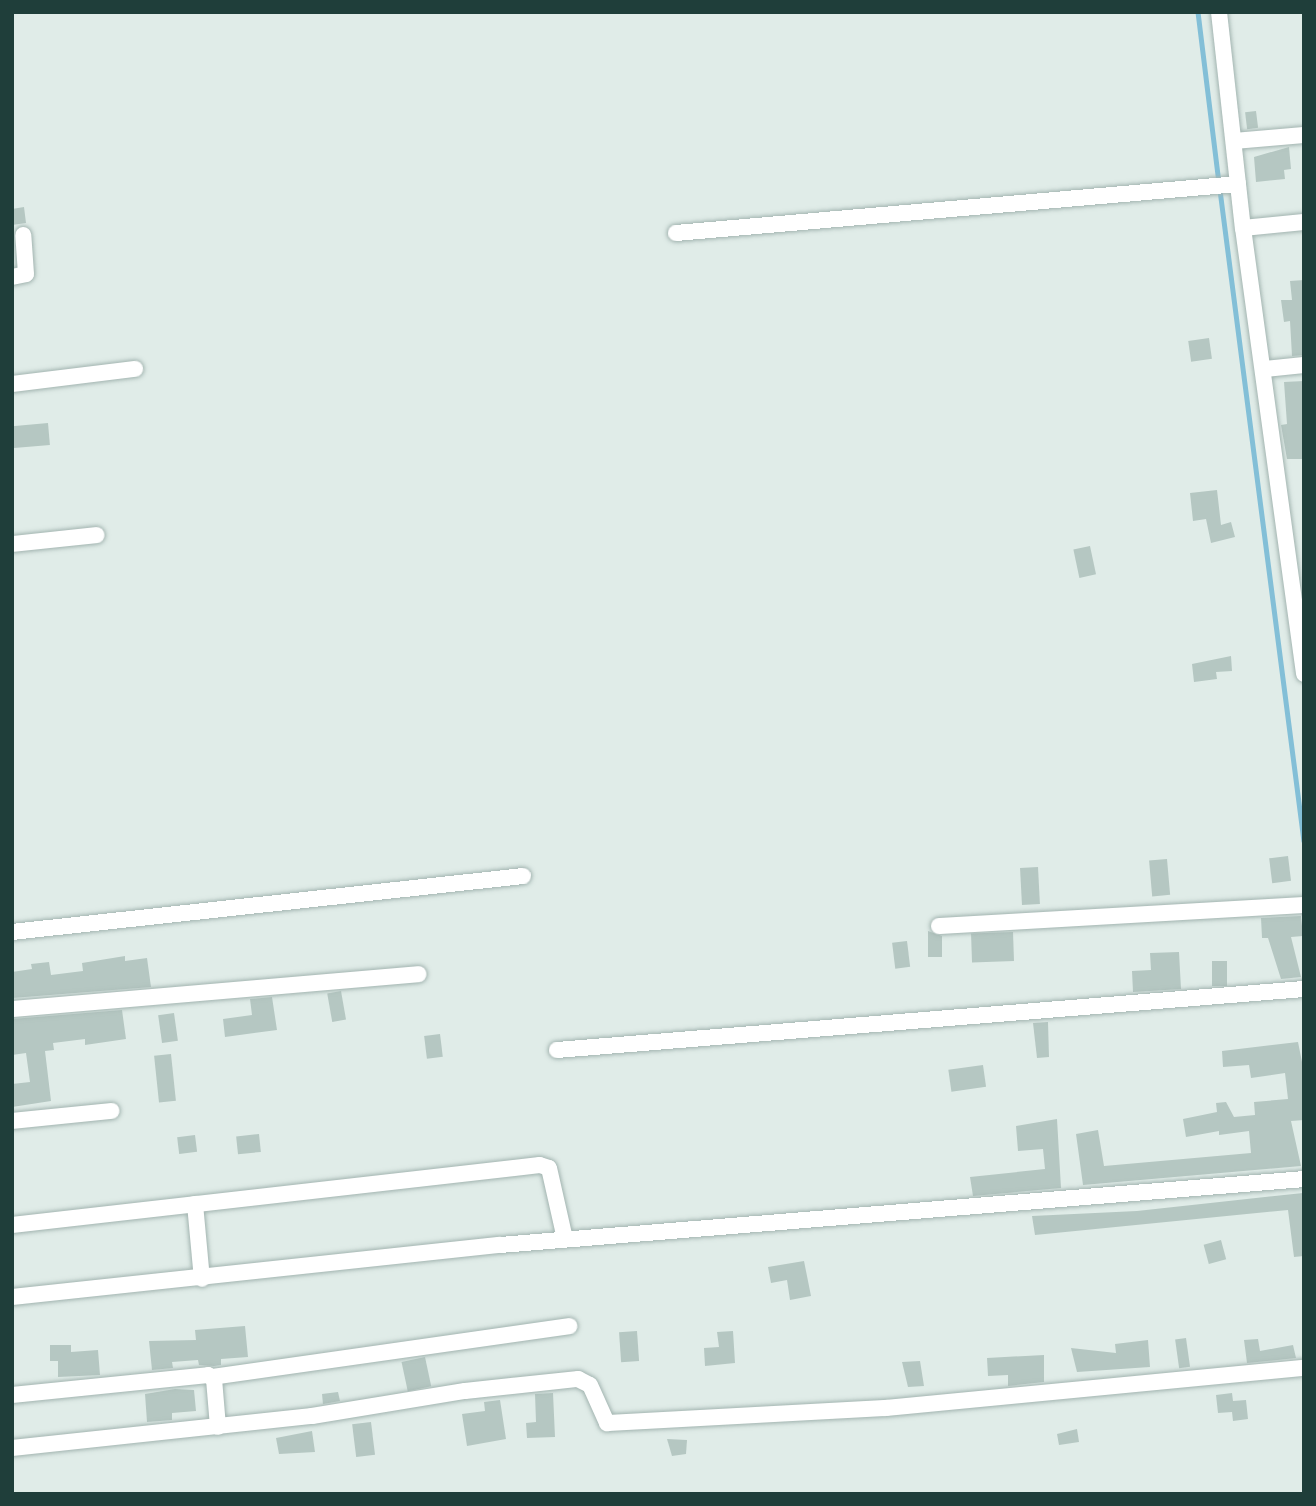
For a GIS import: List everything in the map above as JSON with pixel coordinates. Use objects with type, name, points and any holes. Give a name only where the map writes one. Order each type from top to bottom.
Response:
[{"type":"street","points":[[1219,12],[1234,141],[1234,185],[1265,369],[1304,674]]},
{"type":"street","points":[[1234,141],[1304,135]]},
{"type":"street","points":[[676,233],[1234,185]]},
{"type":"street","points":[[1243,228],[1304,222]]},
{"type":"street","points":[[12,277],[26,274],[23,235]]},
{"type":"street","points":[[1265,369],[1304,365]]},
{"type":"street","points":[[12,384],[135,369]]},
{"type":"street","points":[[12,544],[97,535]]},
{"type":"street","points":[[12,932],[523,876]]},
{"type":"street","points":[[939,926],[1303,905]]},
{"type":"street","points":[[12,1009],[418,974]]},
{"type":"street","points":[[557,1050],[1297,990]]},
{"type":"street","points":[[12,1121],[111,1111]]},
{"type":"street","points":[[12,1225],[540,1165],[549,1168],[565,1239]]},
{"type":"street","points":[[12,1297],[565,1239],[1304,1179]]},
{"type":"street","points":[[195,1204],[202,1279]]},
{"type":"street","points":[[12,1395],[212,1377],[569,1326]]},
{"type":"street","points":[[12,1448],[218,1427],[465,1391],[578,1379],[590,1385],[607,1423],[886,1408],[1304,1368]]},
{"type":"street","points":[[212,1377],[218,1427]]},
{"type":"building","points":[[1256,111],[1258,128],[1247,129],[1245,112]]},
{"type":"building","points":[[1289,147],[1291,169],[1284,170],[1285,179],[1256,182],[1254,157]]},
{"type":"building","points":[[24,207],[26,223],[12,225],[12,209]]},
{"type":"building","points":[[1304,280],[1304,355],[1292,356],[1290,321],[1284,322],[1281,300],[1292,300],[1290,281]]},
{"type":"building","points":[[1209,338],[1212,359],[1191,362],[1188,341]]},
{"type":"building","points":[[1304,381],[1304,459],[1287,459],[1281,425],[1287,424],[1284,382]]},
{"type":"building","points":[[48,423],[50,445],[14,448],[12,426]]},
{"type":"building","points":[[1217,490],[1221,525],[1231,522],[1235,537],[1211,543],[1206,519],[1193,521],[1190,493]]},
{"type":"building","points":[[1090,546],[1096,574],[1079,578],[1073,550]]},
{"type":"building","points":[[1231,656],[1232,671],[1216,672],[1217,679],[1194,682],[1192,664]]},
{"type":"building","points":[[1288,856],[1291,881],[1272,883],[1269,858]]},
{"type":"building","points":[[1167,859],[1170,895],[1152,896],[1149,861]]},
{"type":"building","points":[[1038,867],[1040,904],[1022,905],[1020,868]]},
{"type":"building","points":[[1301,916],[1303,936],[1291,937],[1301,977],[1281,979],[1268,938],[1262,938],[1261,918]]},
{"type":"building","points":[[928,931],[942,936],[942,957],[928,957]]},
{"type":"building","points":[[1013,932],[1014,961],[972,962],[971,933]]},
{"type":"building","points":[[907,941],[910,967],[895,969],[892,943]]},
{"type":"building","points":[[1179,952],[1181,989],[1133,992],[1132,971],[1151,970],[1150,953]]},
{"type":"building","points":[[125,956],[125,961],[147,958],[151,987],[12,998],[12,972],[32,969],[31,964],[49,962],[51,975],[83,971],[82,963]]},
{"type":"building","points":[[1212,961],[1227,961],[1227,986],[1212,986]]},
{"type":"building","points":[[341,991],[346,1020],[332,1022],[327,993]]},
{"type":"building","points":[[272,997],[277,1030],[225,1037],[223,1019],[252,1015],[250,999]]},
{"type":"building","points":[[122,1010],[126,1039],[85,1045],[85,1039],[53,1043],[54,1050],[45,1051],[51,1101],[12,1107],[12,1084],[30,1082],[26,1053],[12,1055],[12,1019]]},
{"type":"building","points":[[174,1013],[178,1041],[162,1043],[158,1015]]},
{"type":"building","points":[[1048,1022],[1049,1057],[1037,1058],[1033,1023]]},
{"type":"building","points":[[440,1034],[443,1057],[427,1059],[424,1036]]},
{"type":"building","points":[[1298,1042],[1304,1072],[1304,1120],[1291,1121],[1301,1166],[1083,1185],[1076,1134],[1098,1130],[1104,1166],[1251,1153],[1249,1131],[1219,1135],[1219,1131],[1186,1137],[1183,1119],[1217,1112],[1216,1103],[1226,1102],[1234,1117],[1255,1115],[1254,1102],[1288,1099],[1285,1073],[1251,1078],[1249,1065],[1223,1067],[1222,1051]]},
{"type":"building","points":[[171,1054],[176,1101],[159,1103],[154,1056]]},
{"type":"building","points":[[983,1065],[986,1087],[951,1092],[948,1070]]},
{"type":"building","points":[[1057,1119],[1061,1188],[973,1196],[970,1177],[1045,1169],[1043,1149],[1018,1151],[1016,1126]]},
{"type":"building","points":[[259,1134],[261,1152],[238,1154],[236,1136]]},
{"type":"building","points":[[195,1135],[197,1152],[179,1154],[177,1137]]},
{"type":"building","points":[[1303,1193],[1304,1256],[1294,1257],[1288,1210],[1035,1235],[1032,1216],[1137,1211]]},
{"type":"building","points":[[1221,1240],[1226,1259],[1209,1264],[1204,1245]]},
{"type":"building","points":[[804,1261],[811,1296],[790,1300],[787,1280],[771,1283],[768,1267]]},
{"type":"building","points":[[245,1326],[248,1357],[221,1359],[221,1365],[214,1366],[199,1365],[198,1360],[172,1362],[173,1368],[152,1370],[149,1341],[196,1340],[195,1330]]},
{"type":"building","points":[[637,1331],[639,1361],[621,1362],[619,1332]]},
{"type":"building","points":[[733,1331],[735,1363],[705,1366],[704,1348],[719,1347],[717,1332]]},
{"type":"building","points":[[1186,1338],[1190,1367],[1179,1368],[1175,1340]]},
{"type":"building","points":[[1258,1339],[1260,1351],[1293,1345],[1296,1358],[1247,1363],[1244,1340]]},
{"type":"building","points":[[1148,1340],[1150,1367],[1077,1372],[1071,1348],[1116,1353],[1115,1344]]},
{"type":"building","points":[[50,1345],[71,1345],[71,1352],[98,1350],[100,1375],[58,1377],[58,1361],[50,1361]]},
{"type":"building","points":[[1044,1355],[1044,1382],[1008,1386],[1008,1375],[988,1376],[987,1358]]},
{"type":"building","points":[[425,1357],[431,1386],[408,1391],[402,1362]]},
{"type":"building","points":[[920,1361],[924,1386],[908,1387],[902,1362]]},
{"type":"building","points":[[175,1389],[194,1390],[196,1411],[172,1413],[172,1420],[147,1422],[145,1394]]},
{"type":"building","points":[[338,1392],[340,1401],[323,1404],[322,1394]]},
{"type":"building","points":[[553,1393],[555,1437],[527,1438],[526,1423],[536,1422],[535,1394]]},
{"type":"building","points":[[1232,1393],[1233,1401],[1246,1400],[1248,1419],[1233,1421],[1232,1412],[1218,1413],[1216,1395]]},
{"type":"building","points":[[500,1400],[506,1439],[467,1446],[462,1414],[485,1411],[484,1402]]},
{"type":"building","points":[[371,1422],[375,1455],[356,1457],[352,1424]]},
{"type":"building","points":[[1077,1429],[1079,1442],[1059,1445],[1057,1434]]},
{"type":"building","points":[[312,1431],[315,1452],[279,1454],[276,1438]]},
{"type":"building","points":[[667,1439],[687,1440],[686,1454],[672,1456]]},
{"type":"waterway","points":[[1198,12],[1219,182]]},
{"type":"waterway","points":[[1220,190],[1304,841]]}]
